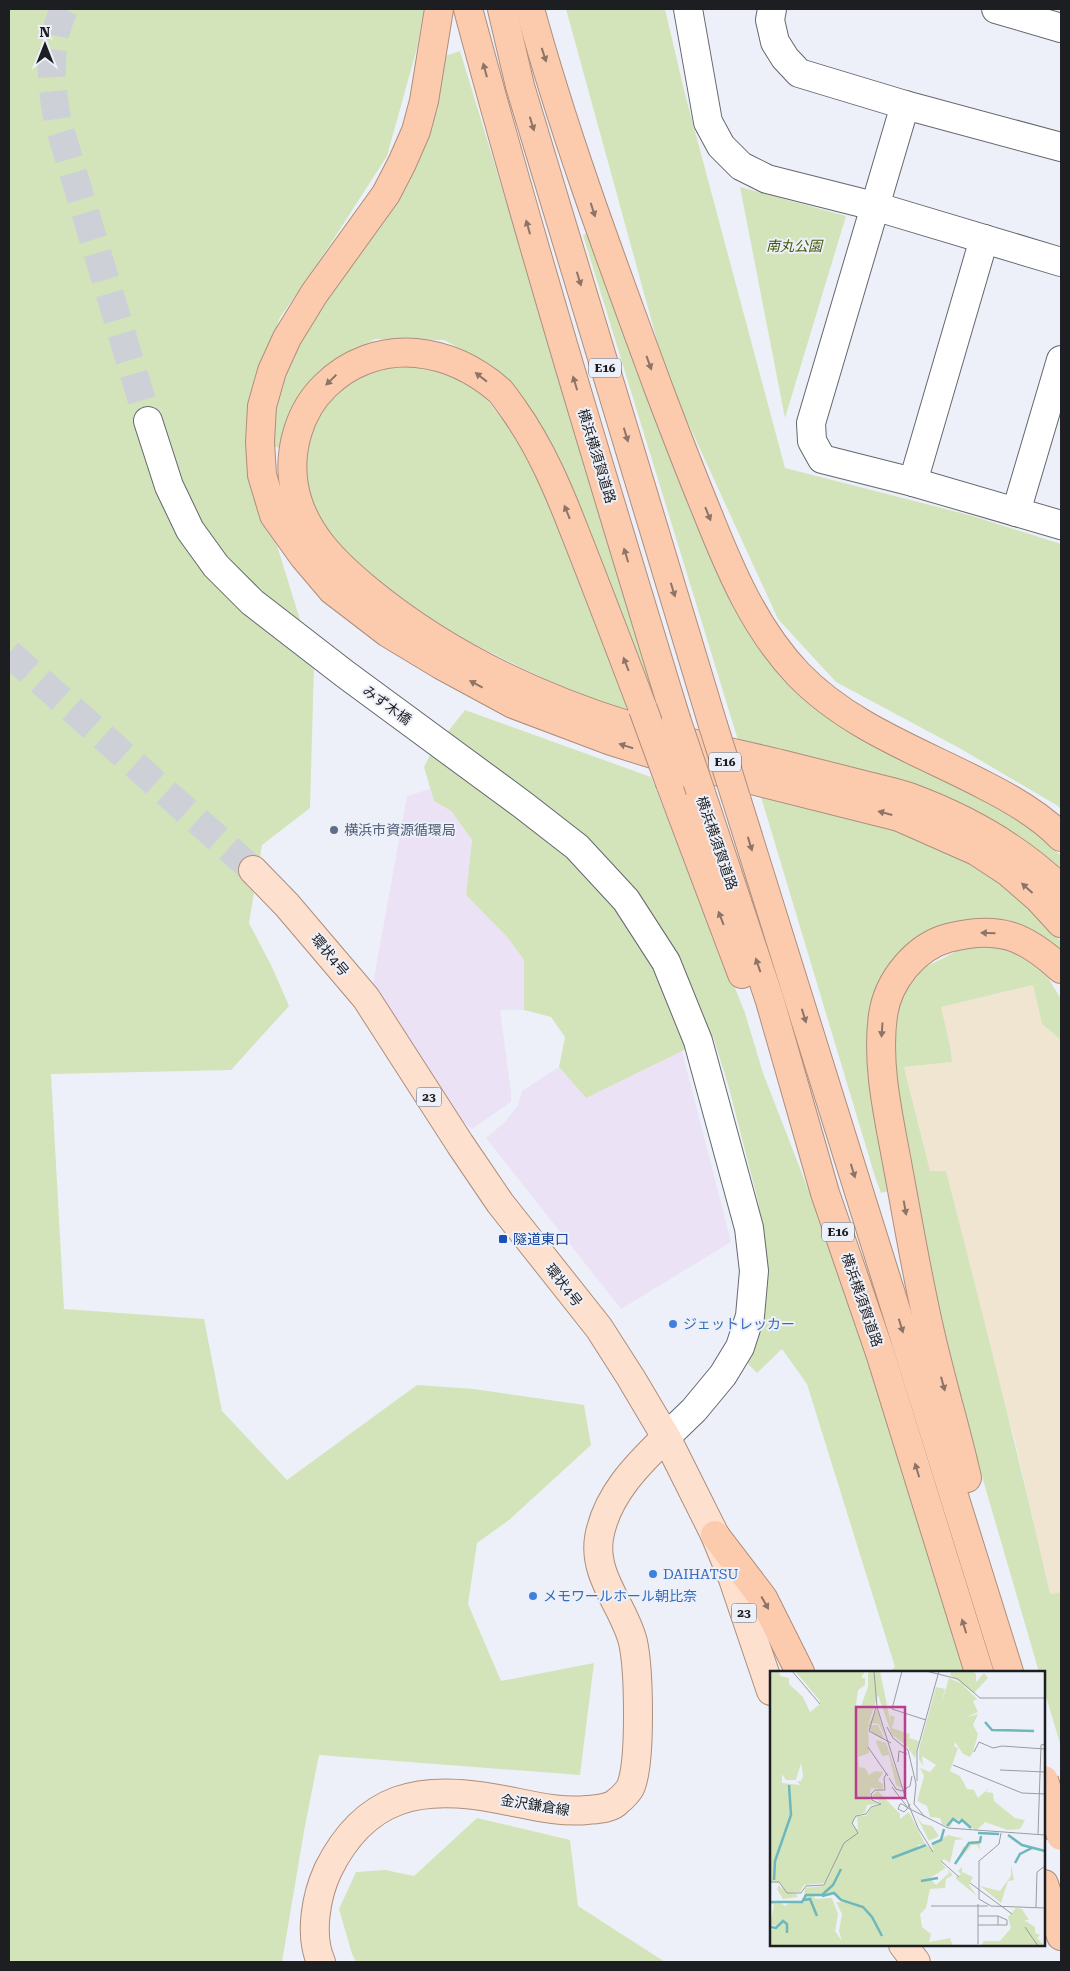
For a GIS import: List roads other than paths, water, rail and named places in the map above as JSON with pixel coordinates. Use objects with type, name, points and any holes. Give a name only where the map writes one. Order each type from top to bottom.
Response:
[{"type":"highway","points":[[440,9],[424,101],[416,131],[402,163],[386,194],[314,294],[287,338],[272,371],[262,406],[260,442],[262,475],[274,515],[304,557],[332,590],[388,633],[441,666],[513,704],[603,739],[672,760],[899,817],[976,851],[1008,872],[1061,923]]},
{"type":"highway","name":"横浜横須賀道路","points":[[468,9],[539,265],[676,719],[770,1001],[825,1193],[881,1356],[979,1671]]},
{"type":"highway","name":"横浜横須賀道路","points":[[502,9],[520,86],[713,726],[1009,1671]]},
{"type":"highway","points":[[530,9],[595,218],[683,452],[724,554],[746,600],[772,643],[799,674],[830,703],[909,749],[958,771],[1012,799],[1049,824],[1061,837]]},
{"type":"highway","points":[[825,1193],[670,783],[643,709],[558,491],[525,425],[502,394],[471,370],[436,355],[402,352],[374,356],[338,373],[316,394],[303,416],[295,440],[293,477],[297,502],[306,525],[324,549],[348,574],[394,612],[458,653],[510,680],[577,709],[634,728],[905,795],[956,815],[994,836],[1030,862],[1061,889]]},
{"type":"highway","points":[[1009,1671],[966,1471],[918,1279],[885,1095],[881,1041],[884,1014],[891,989],[910,962],[922,951],[943,939],[970,932],[995,932],[1021,939],[1046,955],[1061,969]]},
{"type":"highway","points":[[715,1535],[763,1598],[800,1671]]},
{"type":"highway","points":[[1045,1783],[1061,1836]]},
{"type":"highway","points":[[1045,1806],[1061,1798]]},
{"type":"highway","points":[[1045,1887],[1061,1936]]},
{"type":"main road","name":"環状4号","points":[[253,870],[322,945],[366,998],[500,1203],[599,1328],[631,1378],[666,1437],[715,1535],[733,1579],[770,1688]]},
{"type":"main road","name":"金沢鎌倉線","points":[[321,1962],[316,1940],[316,1912],[320,1886],[348,1837],[367,1819],[389,1804],[418,1794],[455,1792],[574,1811],[602,1809],[617,1803],[631,1787],[636,1762],[637,1672],[633,1641],[622,1614],[602,1576],[598,1558],[599,1539],[604,1516],[623,1483],[640,1462],[666,1437]]},
{"type":"main road","points":[[904,1946],[916,1962]]},
{"type":"street","points":[[688,9],[708,122],[721,146],[741,166],[767,179],[874,206],[1061,262]]},
{"type":"street","points":[[772,9],[770,20],[776,42],[785,58],[799,73],[905,105],[1061,147]]},
{"type":"street","points":[[996,9],[1061,28]]},
{"type":"street","points":[[905,105],[811,423],[812,441],[822,459],[913,482],[1061,525]]},
{"type":"street","points":[[913,482],[984,239]]},
{"type":"street","points":[[1016,512],[1061,360]]},
{"type":"street","name":"みず木橋","points":[[148,421],[169,486],[190,530],[216,566],[252,602],[345,674],[523,804],[577,847],[626,900],[666,962],[698,1041],[749,1228],[754,1271],[750,1316],[740,1347],[723,1375],[694,1410],[666,1437]]},
{"type":"tunnel","points":[[64,9],[55,37],[52,63],[57,119],[148,421]]},
{"type":"tunnel","points":[[9,653],[253,870]]},
{"type":"place","name":"横浜市資源循環局","points":[[334,830]]},
{"type":"place","name":"隧道東口","points":[[503,1239]]},
{"type":"place","name":"ジェットレッカー","points":[[673,1324]]},
{"type":"place","name":"DAIHATSU","points":[[653,1574]]},
{"type":"place","name":"メモワールホール朝比奈","points":[[533,1596]]},
{"type":"park label","name":"南丸公園","points":[[794,246]]}]
